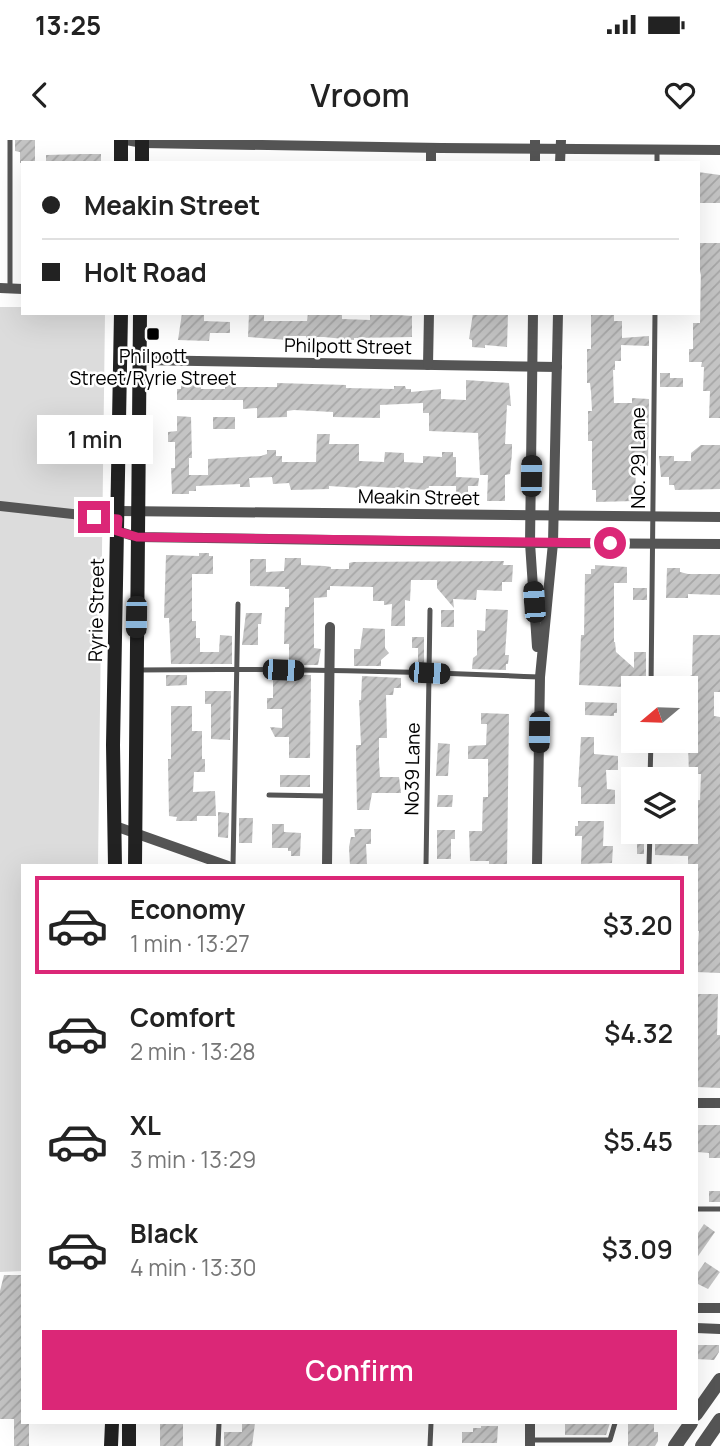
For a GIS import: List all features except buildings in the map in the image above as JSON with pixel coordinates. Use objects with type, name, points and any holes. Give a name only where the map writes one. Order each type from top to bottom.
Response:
[{"type":"main road","points":[[121,161],[124,140]]},
{"type":"main road","points":[[142,161],[143,141]]},
{"type":"main road","name":"Ryrie Street","points":[[115,864],[113,745],[121,315]]},
{"type":"main road","name":"Ryrie Street","points":[[135,864],[141,315]]},
{"type":"main road","points":[[111,1424],[111,1446]]},
{"type":"main road","points":[[129,1424],[129,1446]]},
{"type":"street","points":[[124,140],[535,144],[720,150]]},
{"type":"street","points":[[428,365],[429,315]]},
{"type":"street","points":[[533,315],[530,543],[540,677]]},
{"type":"street","points":[[537,864],[540,677],[553,542],[558,315]]},
{"type":"street","name":"Philpott Street","points":[[139,360],[557,367]]},
{"type":"street","points":[[0,506],[118,520],[137,537],[720,544]]},
{"type":"street","name":"Meakin Street","points":[[118,520],[138,511],[720,517]]},
{"type":"street","points":[[327,864],[330,627]]},
{"type":"street","points":[[116,826],[215,864]]},
{"type":"street","points":[[698,1103],[720,1103]]},
{"type":"street","points":[[698,1308],[720,1308]]},
{"type":"street","points":[[698,1328],[720,1329]]},
{"type":"street","points":[[698,1411],[720,1380]]},
{"type":"street","points":[[702,1446],[720,1420]]},
{"type":"street","points":[[530,1424],[530,1443]]},
{"type":"street","points":[[675,1446],[690,1424]]},
{"type":"lane","points":[[5,288],[10,140]]},
{"type":"lane","points":[[657,149],[657,161]]},
{"type":"lane","name":"No. 29 Lane","points":[[651,676],[655,315]]},
{"type":"lane","points":[[231,864],[238,604]]},
{"type":"lane","name":"No39 Lane","points":[[426,864],[430,610]]},
{"type":"lane","points":[[135,670],[236,669],[540,677]]},
{"type":"lane","points":[[269,795],[328,796]]},
{"type":"lane","points":[[649,864],[650,844]]},
{"type":"lane","points":[[698,1209],[720,1209]]},
{"type":"lane","points":[[218,1446],[219,1424]]},
{"type":"lane","points":[[430,1446],[431,1424]]},
{"type":"lane","points":[[530,1443],[610,1440],[615,1424]]},
{"type":"shaded area","points":[[0,307],[21,307],[21,315],[105,315],[98,864],[21,864],[21,1271],[0,1272]]},
{"type":"place","name":"Philpott Street/Ryrie Street","points":[[153,334]]},
{"type":"route","points":[[94,517],[118,519],[117,531],[137,537],[610,543]]}]
